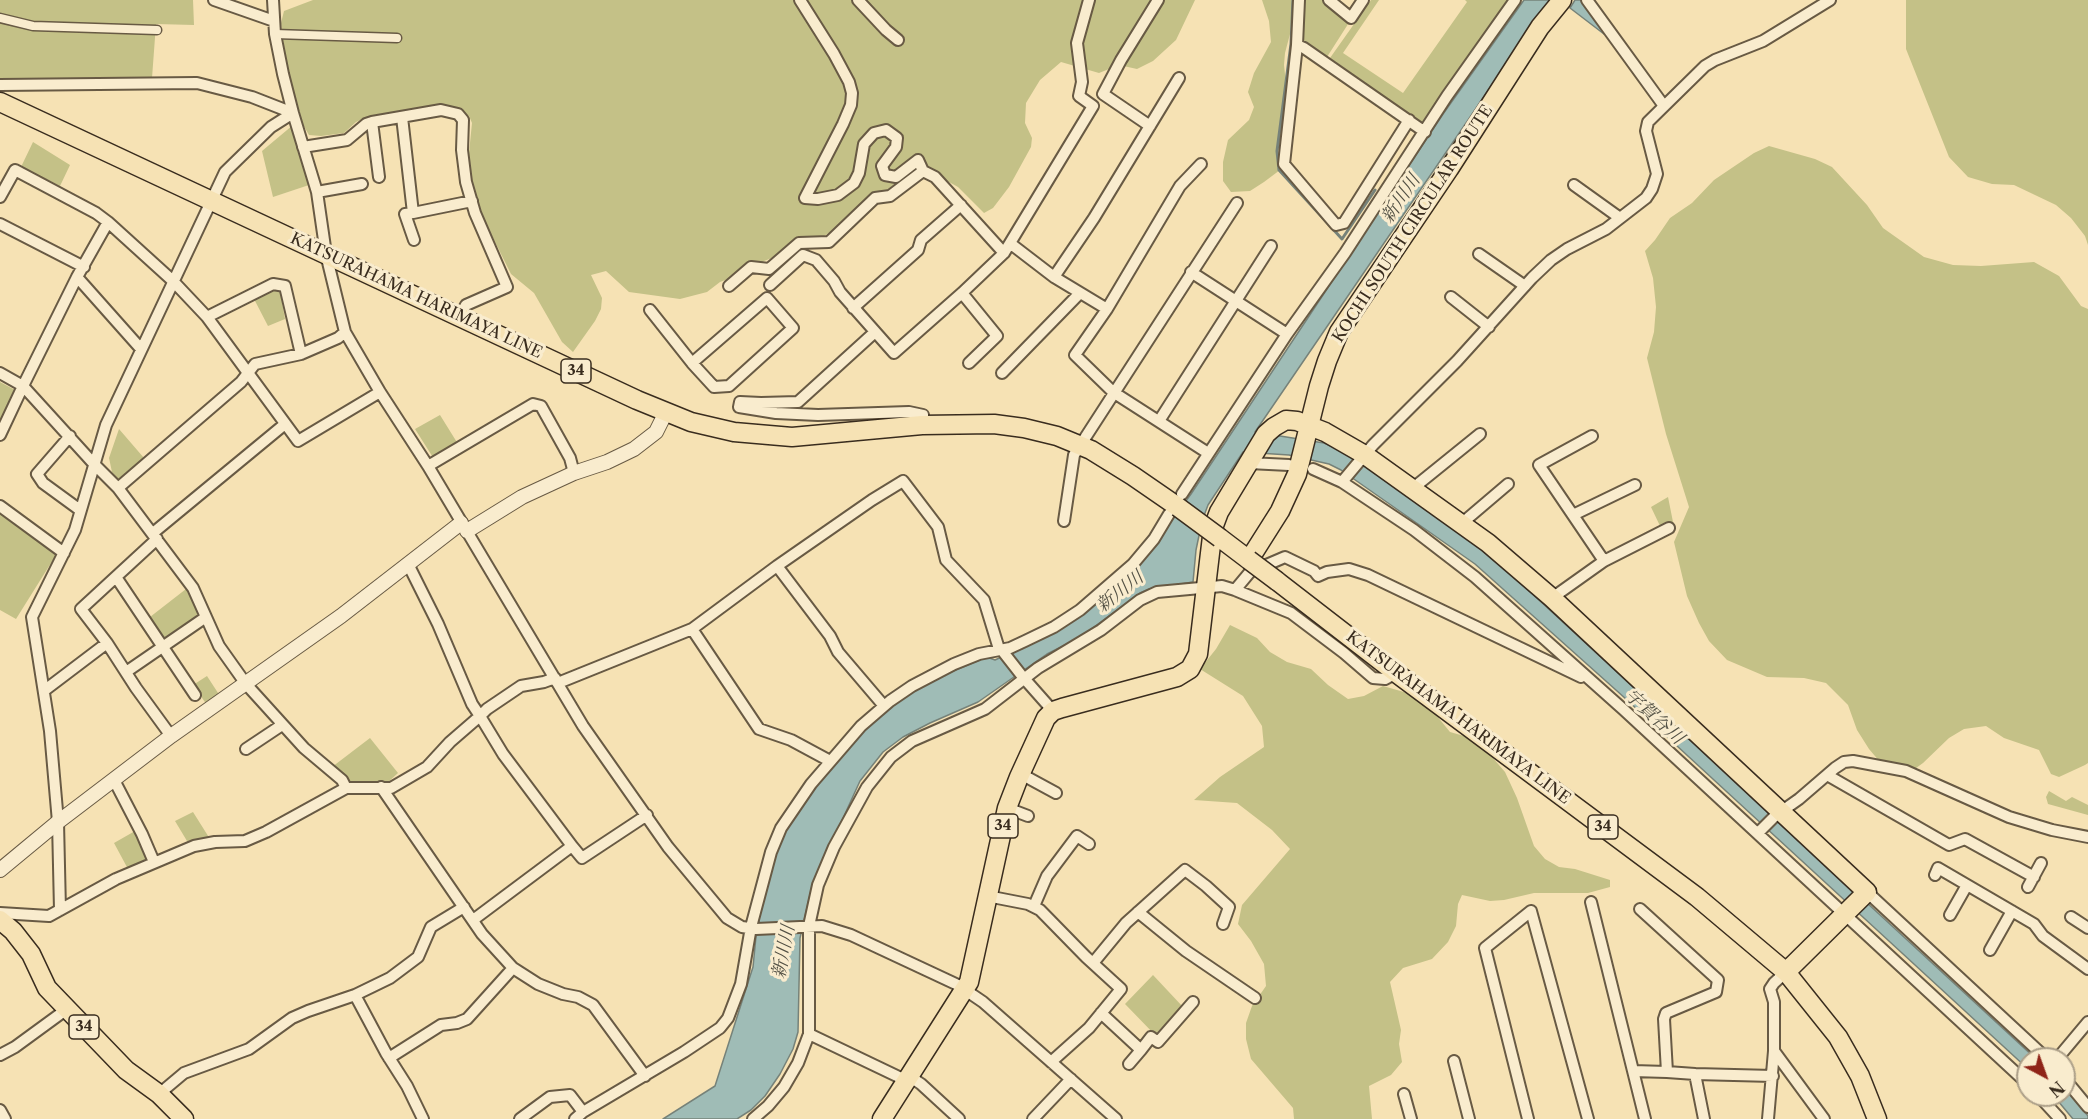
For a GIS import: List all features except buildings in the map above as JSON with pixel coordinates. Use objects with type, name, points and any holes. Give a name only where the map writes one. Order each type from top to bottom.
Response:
[{"type":"main road","name":"KOCHI SOUTH CIRCULAR ROUTE","points":[[1249,560],[1280,511],[1301,466],[1318,386],[1339,332],[1449,170],[1540,27],[1562,0]]},
{"type":"main road","name":"KATSURAHAMA HARIMAYA LINE","points":[[0,102],[666,412],[716,429],[783,437],[922,425],[994,424],[1034,430],[1079,445],[1133,476],[1176,505],[1396,673],[1697,897],[1786,972],[1838,1037],[1860,1076],[1877,1119]]},
{"type":"main road","points":[[1053,711],[1178,677],[1190,669],[1198,654],[1213,528],[1219,512],[1266,434],[1286,420],[1297,421],[1308,432],[1325,432],[1412,489],[1488,543],[1552,598],[1778,813],[1856,903],[1786,972]]},
{"type":"main road","name":"34","points":[[882,1119],[970,978],[1007,808],[1046,718],[1053,711]]},
{"type":"main road","name":"34","points":[[0,920],[13,931],[31,954],[47,988],[126,1070],[159,1094],[184,1119]]},
{"type":"street","points":[[214,0],[274,21]]},
{"type":"street","points":[[273,0],[275,34],[292,113],[317,192],[326,254],[345,332],[583,726],[668,847],[727,918],[742,927],[822,926],[851,935],[964,989],[983,1002],[1116,1119]]},
{"type":"street","points":[[800,0],[834,54],[849,82],[852,93],[851,105],[843,124],[805,198],[818,199],[838,195],[854,183],[864,144],[874,133],[886,130],[897,138],[897,147],[882,166],[885,175],[896,177],[918,160],[923,171],[935,177],[1008,249],[1107,309]]},
{"type":"street","points":[[858,0],[898,40]]},
{"type":"street","points":[[770,285],[803,255],[816,260],[853,308],[894,353],[962,293],[1008,249],[1093,106],[1079,96],[1082,82],[1077,44],[1089,0]]},
{"type":"street","points":[[1150,126],[1103,94],[1158,0]]},
{"type":"street","points":[[1299,0],[1297,45],[1284,164],[1336,225],[1344,223],[1409,120]]},
{"type":"street","points":[[1329,0],[1350,18],[1363,0]]},
{"type":"street","points":[[520,1119],[550,1097],[570,1095],[579,1116],[720,1028],[728,1018],[741,984],[771,852],[781,828],[811,784],[861,726],[912,686],[954,664],[1002,650],[1054,627],[1080,610],[1133,564],[1154,539],[1287,334],[1345,253],[1515,0]]},
{"type":"street","points":[[1588,0],[1664,106]]},
{"type":"street","points":[[1344,480],[1362,458],[1551,260],[1606,229],[1646,198],[1657,174],[1646,131],[1648,122],[1664,106],[1705,66],[1763,41],[1830,0]]},
{"type":"street","points":[[0,18],[33,26],[157,30]]},
{"type":"street","points":[[275,34],[397,38]]},
{"type":"street","points":[[1297,45],[1425,132]]},
{"type":"street","points":[[1054,277],[1094,218],[1179,78]]},
{"type":"street","points":[[0,84],[197,83],[252,97],[292,113]]},
{"type":"street","points":[[303,147],[347,140],[366,124],[372,122],[441,110],[458,114],[463,120],[462,150],[466,182],[507,287],[466,305],[460,316]]},
{"type":"street","points":[[60,910],[58,822],[45,690],[32,617],[75,530],[106,425],[225,172],[271,127],[292,113]]},
{"type":"street","points":[[402,117],[413,213]]},
{"type":"street","points":[[372,122],[380,177]]},
{"type":"street","points":[[1201,164],[1180,186],[1107,309],[1075,355],[1113,392],[1208,453]]},
{"type":"street","points":[[0,197],[15,170],[96,213],[108,222],[173,281],[207,317],[298,441],[380,392]]},
{"type":"street","points":[[729,286],[751,267],[769,269],[799,243],[829,242],[875,198],[891,196],[923,171]]},
{"type":"street","points":[[317,192],[362,184]]},
{"type":"street","points":[[1574,185],[1620,218]]},
{"type":"street","points":[[414,240],[405,214],[472,201]]},
{"type":"street","points":[[1064,521],[1074,455],[1079,445],[1237,203]]},
{"type":"street","points":[[853,308],[918,250],[921,240],[961,205]]},
{"type":"street","points":[[0,435],[22,386],[108,222]]},
{"type":"street","points":[[0,224],[84,267]]},
{"type":"street","points":[[1159,421],[1271,246]]},
{"type":"street","points":[[1479,254],[1525,286]]},
{"type":"street","points":[[1191,272],[1287,334]]},
{"type":"street","points":[[77,278],[141,349]]},
{"type":"street","points":[[207,317],[273,284],[285,286],[301,354]]},
{"type":"street","points":[[962,293],[997,336],[969,363]]},
{"type":"street","points":[[1002,373],[1080,293]]},
{"type":"street","points":[[1451,297],[1489,327]]},
{"type":"street","points":[[650,310],[692,363],[714,387],[729,386],[792,328],[767,298],[692,363]]},
{"type":"street","points":[[118,488],[242,382],[255,364],[301,354],[338,338],[345,332]]},
{"type":"street","points":[[740,402],[761,404],[798,402],[875,332]]},
{"type":"street","points":[[0,373],[22,386],[118,488],[193,588],[219,646],[246,684],[304,748],[342,780],[346,788]]},
{"type":"street","points":[[729,386],[740,402],[739,407],[818,416],[909,412],[923,415],[922,425]]},
{"type":"street","points":[[428,466],[532,404],[541,406],[570,458],[574,473]]},
{"type":"street","points":[[0,870],[58,822],[171,736],[342,616],[408,564],[464,527],[522,497],[634,449],[656,432],[666,412]]},
{"type":"street","points":[[171,736],[81,609],[155,536],[285,424]]},
{"type":"street","points":[[1412,489],[1480,434]]},
{"type":"street","points":[[70,436],[37,474],[43,483],[80,510]]},
{"type":"street","points":[[1592,436],[1539,465],[1604,561]]},
{"type":"street","points":[[1251,459],[1301,466],[1344,480],[1414,530],[1475,577],[1761,829],[2033,1047]]},
{"type":"street","points":[[0,913],[49,916],[116,879],[194,846],[216,842],[245,841],[266,832],[346,788],[391,788],[427,767],[450,742],[487,709],[521,686],[557,681],[692,628],[777,566],[903,481],[938,527],[946,560],[984,600],[1002,650],[1023,678],[1053,711]]},
{"type":"street","points":[[1461,524],[1508,484]]},
{"type":"street","points":[[1573,515],[1635,485]]},
{"type":"street","points":[[0,506],[64,553]]},
{"type":"street","points":[[1552,598],[1604,561],[1669,528]]},
{"type":"street","points":[[1235,590],[1250,572],[1285,557],[1314,571],[1318,576],[1327,572],[1349,569],[1368,575],[1592,682]]},
{"type":"street","points":[[408,564],[438,624],[472,704],[503,754],[582,858],[647,815]]},
{"type":"street","points":[[777,566],[830,636],[838,652],[884,706]]},
{"type":"street","points":[[116,577],[195,695]]},
{"type":"street","points":[[753,1119],[784,1087],[798,1063],[809,1034],[807,926],[818,885],[834,848],[867,786],[891,757],[912,741],[985,709],[1023,678],[1101,630],[1150,594],[1174,590],[1222,586],[1235,590],[1291,613],[1373,678],[1385,679],[1396,673]]},
{"type":"street","points":[[126,672],[206,618]]},
{"type":"street","points":[[692,628],[759,729],[790,740],[830,761]]},
{"type":"street","points":[[45,690],[107,643]]},
{"type":"street","points":[[246,749],[282,725]]},
{"type":"street","points":[[1761,829],[1844,762],[1853,761],[1898,769],[2008,817],[2052,830],[2088,837]]},
{"type":"street","points":[[1021,774],[1056,793]]},
{"type":"street","points":[[1827,775],[1949,845],[1965,839],[2034,877]]},
{"type":"street","points":[[114,780],[154,862]]},
{"type":"street","points":[[381,787],[482,934],[513,968],[538,984],[562,994],[578,997],[593,1005],[645,1076]]},
{"type":"street","points":[[1007,808],[1028,816]]},
{"type":"street","points":[[1034,906],[1047,876],[1077,836],[1089,844]]},
{"type":"street","points":[[474,920],[572,846]]},
{"type":"street","points":[[2028,887],[2041,863]]},
{"type":"street","points":[[1935,875],[1938,868],[2034,924],[2043,936],[2088,969]]},
{"type":"street","points":[[1093,963],[1118,931],[1185,870],[1229,907],[1223,924]]},
{"type":"street","points":[[1950,915],[1967,885]]},
{"type":"street","points":[[987,896],[1034,906],[1040,910],[1121,988],[1089,1028],[1051,1062]]},
{"type":"street","points":[[1591,902],[1645,1119]]},
{"type":"street","points":[[1856,903],[2016,1071]]},
{"type":"street","points":[[159,1094],[184,1073],[249,1048],[292,1018],[355,995],[390,978],[418,957],[431,927],[464,907]]},
{"type":"street","points":[[1640,909],[1718,980],[1716,992],[1666,1013],[1664,1019],[1667,1072]]},
{"type":"street","points":[[1528,1119],[1485,948],[1531,911],[1588,1119]]},
{"type":"street","points":[[1990,950],[2012,911]]},
{"type":"street","points":[[1138,912],[1186,951],[1256,998]]},
{"type":"street","points":[[2071,917],[2088,928]]},
{"type":"street","points":[[389,1058],[441,1025],[468,1019],[513,968]]},
{"type":"street","points":[[1768,1119],[1774,1051],[1774,1002],[1770,989],[1786,972]]},
{"type":"street","points":[[355,995],[407,1086],[423,1119]]},
{"type":"street","points":[[1129,1064],[1151,1037],[1158,1042],[1192,1002]]},
{"type":"street","points":[[0,1055],[15,1047],[67,1009]]},
{"type":"street","points":[[1101,1013],[1141,1050]]},
{"type":"street","points":[[2067,1047],[2088,1022]]},
{"type":"street","points":[[809,1034],[901,1078],[909,1076],[959,1119]]},
{"type":"street","points":[[1774,1051],[1824,1119]]},
{"type":"street","points":[[1454,1061],[1469,1119]]},
{"type":"street","points":[[1633,1071],[1773,1076]]},
{"type":"street","points":[[1695,1074],[1704,1119]]},
{"type":"street","points":[[1033,1119],[1071,1079]]},
{"type":"street","points":[[2076,1092],[2088,1107]]},
{"type":"street","points":[[1404,1094],[1411,1119]]},
{"type":"street","points":[[2049,1107],[2060,1119]]},
{"type":"street","points":[[0,1110],[5,1119]]},
{"type":"shaded area","points":[[0,0],[193,0],[194,25],[156,24],[152,78],[0,80]]},
{"type":"shaded area","points":[[313,0],[1195,0],[1176,40],[1153,61],[1137,69],[1119,65],[1099,73],[1061,62],[1040,80],[1026,103],[1025,123],[1032,138],[1031,147],[1009,187],[993,208],[984,213],[958,187],[940,177],[896,183],[854,216],[815,242],[764,261],[749,271],[720,282],[707,292],[680,299],[629,292],[606,271],[591,275],[602,298],[601,309],[573,352],[562,342],[534,293],[511,274],[476,204],[466,163],[472,123],[469,116],[442,104],[369,116],[356,122],[344,133],[309,135],[302,123],[287,75],[281,23],[284,11]]},
{"type":"shaded area","points":[[1262,0],[1293,0],[1284,65],[1289,111],[1277,154],[1280,170],[1250,191],[1231,192],[1223,181],[1223,162],[1228,140],[1249,120],[1254,107],[1248,92],[1254,73],[1271,42],[1269,21]]},
{"type":"shaded area","points":[[1305,0],[1324,0],[1350,21],[1327,57],[1302,39]]},
{"type":"shaded area","points":[[1371,0],[1379,0],[1343,53],[1403,93],[1467,2],[1465,0],[1510,0],[1422,123],[1330,58]]},
{"type":"shaded area","points":[[1906,0],[2088,0],[2088,245],[2085,236],[2071,218],[2056,205],[2014,185],[1992,184],[1968,177],[1949,157],[1906,49]]},
{"type":"shaded area","points":[[293,125],[309,185],[273,197],[262,151]]},
{"type":"shaded area","points":[[33,142],[70,165],[60,186],[21,167]]},
{"type":"shaded area","points":[[1769,146],[1815,159],[1832,167],[1867,205],[1883,228],[1924,257],[1953,265],[1981,266],[2034,262],[2059,276],[2081,306],[2088,309],[2088,763],[2085,765],[2059,777],[2051,774],[2039,750],[2004,738],[1986,726],[1964,729],[1949,738],[1923,763],[1905,776],[1886,769],[1869,749],[1857,730],[1848,705],[1826,683],[1804,678],[1767,677],[1727,660],[1709,641],[1699,623],[1687,596],[1674,542],[1689,507],[1666,434],[1647,358],[1654,332],[1656,307],[1653,278],[1645,251],[1670,218],[1692,203],[1714,180],[1754,153]]},
{"type":"shaded area","points":[[273,288],[280,291],[285,319],[268,326],[254,299]]},
{"type":"shaded area","points":[[0,382],[15,390],[0,423]]},
{"type":"shaded area","points":[[440,415],[458,444],[434,459],[415,429]]},
{"type":"shaded area","points":[[119,429],[144,458],[118,479],[112,472],[109,458]]},
{"type":"shaded area","points":[[1668,497],[1673,522],[1661,528],[1651,507]]},
{"type":"shaded area","points":[[0,512],[56,555],[16,619],[0,610]]},
{"type":"shaded area","points":[[186,589],[201,615],[165,639],[150,617]]},
{"type":"shaded area","points":[[1230,625],[1257,638],[1270,652],[1287,662],[1311,669],[1348,699],[1364,696],[1383,686],[1404,692],[1428,705],[1450,732],[1464,736],[1492,757],[1505,772],[1534,846],[1545,859],[1559,867],[1575,869],[1610,880],[1610,887],[1588,893],[1534,893],[1490,901],[1462,895],[1458,904],[1456,926],[1448,942],[1432,959],[1403,968],[1390,982],[1401,1030],[1399,1044],[1402,1062],[1391,1075],[1369,1086],[1372,1119],[1294,1119],[1293,1108],[1251,1059],[1246,1039],[1246,1023],[1252,1006],[1266,986],[1264,964],[1238,924],[1242,905],[1290,849],[1272,830],[1237,803],[1194,800],[1220,777],[1264,747],[1262,726],[1243,696],[1200,669],[1216,649]]},
{"type":"shaded area","points":[[207,676],[220,696],[207,705],[193,685]]},
{"type":"shaded area","points":[[370,738],[398,773],[386,784],[349,784],[332,767]]},
{"type":"shaded area","points":[[2049,791],[2066,801],[2072,797],[2088,805],[2088,815],[2048,804],[2046,797]]},
{"type":"shaded area","points":[[193,812],[210,839],[187,841],[175,821]]},
{"type":"shaded area","points":[[135,831],[149,858],[128,869],[114,843]]},
{"type":"shaded area","points":[[1153,975],[1183,1007],[1157,1037],[1125,1004]]},
{"type":"water","points":[[1524,0],[1550,0],[1255,432],[1324,443],[1342,451],[1486,551],[2023,1047],[2016,1047],[2016,1058],[1626,699],[1475,564],[1341,470],[1329,464],[1289,455],[1243,452],[1208,505],[1196,550],[1193,582],[1149,589],[1140,593],[1079,638],[1047,654],[978,702],[903,737],[883,752],[860,781],[812,886],[800,938],[798,1032],[793,1049],[780,1074],[765,1096],[751,1110],[737,1119],[663,1119],[715,1086],[753,967],[758,916],[776,852],[787,825],[820,779],[867,724],[890,704],[929,681],[987,657],[995,660],[1046,636],[1155,543],[1191,494],[1443,114]]},
{"type":"water","points":[[1575,0],[1585,0],[1606,32],[1604,34],[1570,8]]},
{"type":"water","points":[[2076,1102],[2088,1119],[2073,1119],[2063,1107],[2076,1107]]},
{"type":"waterway","points":[[1293,0],[1291,44],[1277,151],[1279,170],[1342,239],[1375,190]]},
{"type":"water label","name":"新川川","points":[[1401,199]]},
{"type":"water label","name":"新川川","points":[[1120,592]]},
{"type":"water label","name":"宇賀谷川","points":[[1654,717]]},
{"type":"water label","name":"新川川","points":[[784,952]]}]
